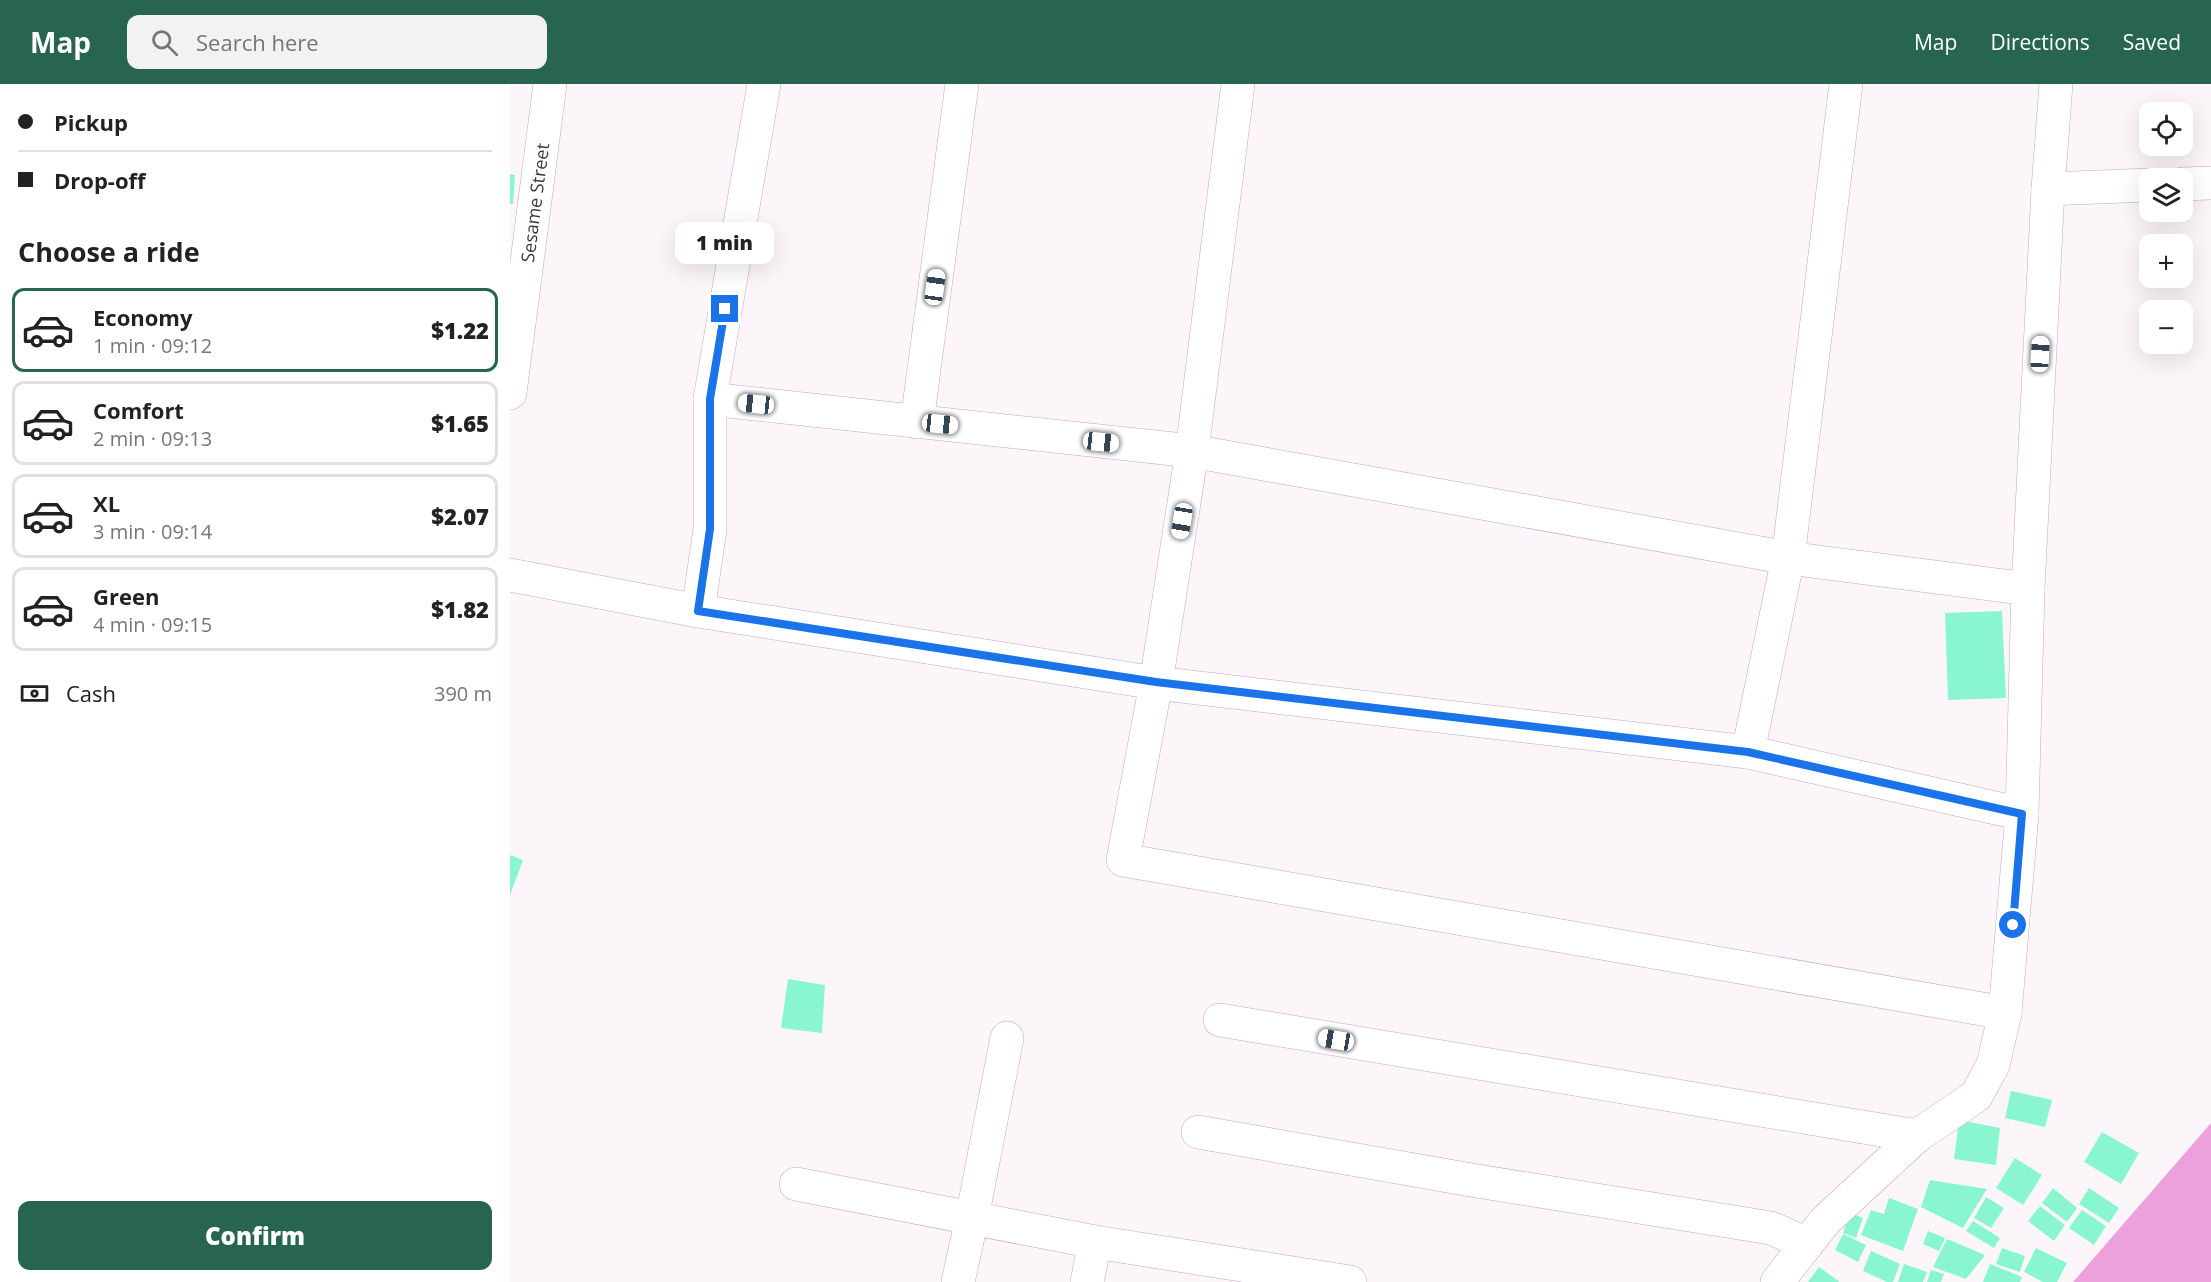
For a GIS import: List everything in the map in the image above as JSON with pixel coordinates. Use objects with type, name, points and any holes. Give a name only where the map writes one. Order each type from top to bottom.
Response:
[{"type":"street","name":"Sesame Street","points":[[510,393],[550,84]]},
{"type":"street","points":[[698,611],[710,529],[710,399],[764,84]]},
{"type":"street","points":[[917,422],[962,84]]},
{"type":"street","points":[[1238,84],[1192,451],[1156,682],[1123,860],[2005,1013]]},
{"type":"street","points":[[1748,752],[1788,558],[1846,84]]},
{"type":"street","points":[[1777,1282],[1825,1221],[1917,1136],[1976,1096],[1993,1065],[2005,1013],[2022,814],[2028,589],[2048,189],[2056,84]]},
{"type":"street","points":[[2193,184],[2211,183]]},
{"type":"street","points":[[2048,189],[2139,185]]},
{"type":"street","points":[[710,399],[1192,451],[1788,558],[2028,589]]},
{"type":"street","points":[[510,575],[698,611],[1156,682],[1748,752],[2022,814]]},
{"type":"street","points":[[1220,1020],[1917,1136]]},
{"type":"street","points":[[958,1282],[1007,1038]]},
{"type":"street","points":[[1198,1132],[1465,1179],[1771,1228],[1807,1244]]},
{"type":"street","points":[[796,1184],[1095,1242],[1318,1280],[1350,1282]]},
{"type":"street","points":[[1087,1282],[1095,1242]]},
{"type":"shaded area","points":[[2211,1123],[2211,1282],[2073,1282]]},
{"type":"building","points":[[510,174],[515,175],[513,204],[510,204]]},
{"type":"building","points":[[2002,611],[2006,698],[1948,700],[1945,613]]},
{"type":"building","points":[[510,855],[523,860],[510,895]]},
{"type":"building","points":[[788,979],[825,985],[822,1033],[781,1028]]},
{"type":"building","points":[[2011,1091],[2052,1100],[2045,1127],[2005,1118]]},
{"type":"building","points":[[1959,1120],[2000,1128],[1996,1165],[1954,1159]]},
{"type":"building","points":[[2102,1132],[2139,1153],[2121,1184],[2084,1162]]},
{"type":"building","points":[[2015,1158],[2042,1175],[2023,1205],[1996,1188]]},
{"type":"building","points":[[1930,1180],[1987,1189],[1963,1228],[1921,1207]]},
{"type":"building","points":[[2053,1188],[2077,1208],[2067,1222],[2042,1203]]},
{"type":"building","points":[[2089,1188],[2119,1208],[2109,1223],[2079,1204]]},
{"type":"building","points":[[1986,1197],[2004,1208],[1991,1228],[1974,1218]]},
{"type":"building","points":[[1889,1198],[1918,1209],[1903,1251],[1861,1235],[1871,1210],[1884,1214]]},
{"type":"building","points":[[2040,1206],[2065,1225],[2054,1241],[2028,1221]]},
{"type":"building","points":[[2082,1210],[2106,1226],[2094,1245],[2069,1228]]},
{"type":"building","points":[[1850,1213],[1863,1218],[1856,1238],[1843,1233]]},
{"type":"building","points":[[1973,1221],[2000,1238],[1994,1248],[1966,1231]]},
{"type":"building","points":[[1928,1231],[1945,1238],[1939,1251],[1923,1244]]},
{"type":"building","points":[[1843,1234],[1866,1245],[1858,1262],[1835,1250]]},
{"type":"building","points":[[1947,1239],[1985,1255],[1966,1279],[1933,1267]]},
{"type":"building","points":[[2002,1248],[2025,1256],[2020,1272],[1996,1264]]},
{"type":"building","points":[[2036,1248],[2067,1263],[2057,1282],[2043,1282],[2024,1272]]},
{"type":"building","points":[[1871,1251],[1900,1264],[1893,1282],[1887,1282],[1863,1271]]},
{"type":"building","points":[[1904,1264],[1927,1272],[1923,1282],[1898,1282]]},
{"type":"building","points":[[1990,1264],[2022,1277],[2020,1282],[1983,1282]]},
{"type":"building","points":[[1819,1267],[1840,1282],[1808,1282]]},
{"type":"building","points":[[1931,1270],[1944,1274],[1941,1282],[1927,1282]]},
{"type":"route","points":[[725,309],[710,399],[710,529],[698,611],[1156,682],[1748,752],[2022,814],[2013,925]]}]
